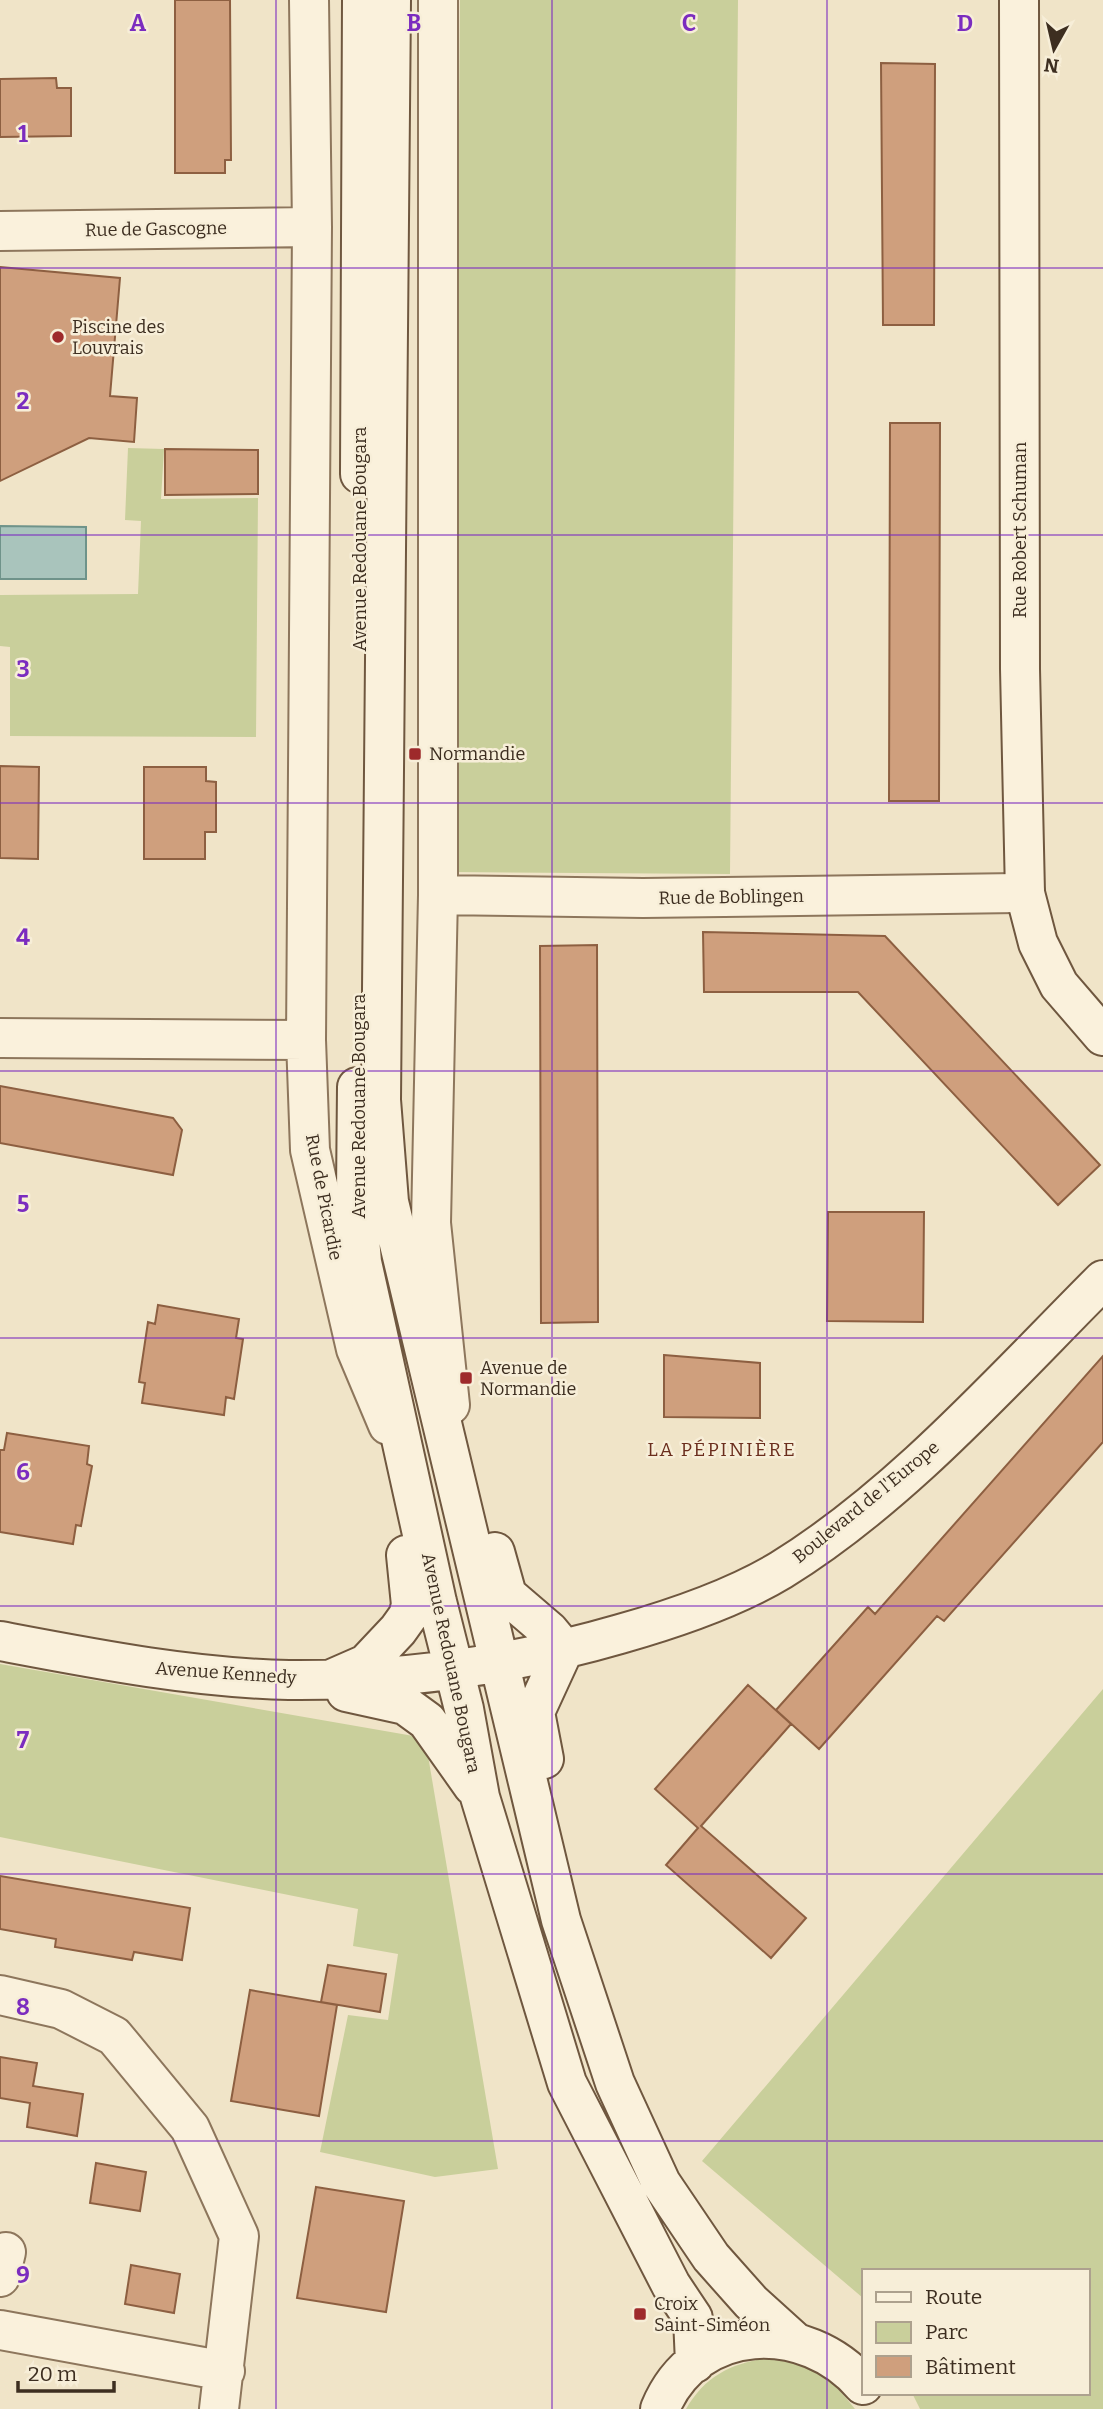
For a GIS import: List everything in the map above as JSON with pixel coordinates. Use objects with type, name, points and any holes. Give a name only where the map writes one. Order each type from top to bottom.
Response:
[{"type":"street","points":[[309,0],[312,227]]},
{"type":"street","name":"Avenue Redouane Bougara","points":[[362,0],[356,1192],[362,1262],[395,1399],[480,1797],[567,2083],[671,2285],[693,2318],[695,2363]]},
{"type":"street","name":"Avenue Redouane Bougara","points":[[391,0],[381,1100],[389,1202],[561,1920],[615,2082],[661,2183],[711,2257],[751,2302],[793,2340]]},
{"type":"street","name":"Avenue Redouane Bougara","points":[[438,0],[438,895],[431,1223],[449,1392],[452,1474]]},
{"type":"street","name":"Rue Robert Schuman","points":[[1019,0],[1020,669],[1025,893],[1038,943],[1059,985],[1103,1036]]},
{"type":"street","name":"Rue de Gascogne","points":[[0,231],[312,227]]},
{"type":"street","name":"Rue de Picardie","points":[[312,227],[306,1040],[310,1150],[356,1349],[411,1480]]},
{"type":"street","name":"Rue de Boblingen","points":[[438,895],[643,898],[1025,893]]},
{"type":"street","points":[[0,1038],[306,1040]]},
{"type":"street","name":"Boulevard de l'Europe","points":[[454,1669],[564,1649],[679,1617],[779,1571],[828,1537],[922,1461],[1103,1280]]},
{"type":"street","points":[[395,1399],[430,1487],[451,1575],[462,1606],[483,1643],[500,1660]]},
{"type":"street","points":[[452,1474],[481,1509],[507,1595],[564,1649],[536,1712],[546,1773],[541,1834]]},
{"type":"street","points":[[334,1678],[366,1664],[408,1616],[411,1605],[405,1539],[411,1480]]},
{"type":"street","name":"Avenue Kennedy","points":[[0,1641],[133,1666],[288,1680],[368,1679],[454,1669]]},
{"type":"street","points":[[454,1669],[479,1704],[517,1813],[541,1834]]},
{"type":"street","points":[[288,1680],[405,1705],[427,1721],[480,1797]]},
{"type":"street","points":[[0,1995],[61,2009],[114,2036],[190,2128],[239,2236],[219,2409]]},
{"type":"street","points":[[0,2330],[225,2371]]},
{"type":"street","points":[[660,2409],[671,2389],[695,2363],[709,2353],[741,2341],[793,2340],[832,2357],[862,2384]]},
{"type":"green space","points":[[460,0],[738,0],[730,874],[453,872]]},
{"type":"green space","points":[[128,448],[164,449],[161,499],[258,498],[256,737],[10,736],[10,647],[0,646],[0,595],[138,594],[141,521],[125,520]]},
{"type":"green space","points":[[0,1664],[425,1738],[498,2169],[435,2177],[320,2152],[348,2015],[388,2020],[398,1954],[353,1946],[358,1909],[0,1837]]},
{"type":"green space","points":[[1103,1689],[1103,2409],[920,2409],[913,2395],[1089,2395],[1089,2269],[862,2269],[862,2297],[702,2161]]},
{"type":"green space","points":[[779,2357],[804,2365],[822,2376],[838,2389],[855,2409],[686,2409],[704,2386],[725,2370],[751,2361]]},
{"type":"water","points":[[0,526],[86,527],[86,579],[0,579]]},
{"type":"building","points":[[175,0],[230,0],[231,160],[225,160],[225,173],[175,173]]},
{"type":"building","points":[[881,63],[935,64],[934,325],[883,325]]},
{"type":"building","points":[[56,78],[57,88],[71,88],[71,136],[0,137],[0,79]]},
{"type":"building","name":"Piscine des Louvrais","points":[[0,267],[120,278],[110,396],[137,398],[134,442],[89,438],[0,481]]},
{"type":"building","points":[[890,423],[940,423],[939,801],[889,801]]},
{"type":"building","points":[[165,449],[258,450],[258,494],[165,495]]},
{"type":"building","points":[[0,766],[39,767],[38,859],[0,858]]},
{"type":"building","points":[[144,767],[206,767],[206,781],[216,782],[216,832],[205,832],[205,859],[144,859]]},
{"type":"building","points":[[703,932],[885,936],[1100,1165],[1058,1205],[858,992],[704,992]]},
{"type":"building","points":[[597,945],[598,1322],[541,1323],[540,946]]},
{"type":"building","points":[[0,1086],[173,1118],[182,1130],[173,1175],[0,1143]]},
{"type":"building","points":[[828,1212],[924,1212],[923,1322],[827,1321]]},
{"type":"building","points":[[158,1305],[239,1319],[236,1338],[243,1339],[234,1399],[226,1397],[224,1415],[142,1403],[145,1383],[139,1382],[148,1322],[155,1324]]},
{"type":"building","points":[[664,1355],[760,1363],[760,1418],[664,1417]]},
{"type":"building","points":[[1103,1356],[1103,1442],[944,1621],[937,1616],[819,1749],[776,1710],[868,1607],[875,1614]]},
{"type":"building","points":[[7,1433],[89,1446],[87,1464],[92,1466],[81,1526],[76,1525],[73,1544],[0,1532],[0,1450],[4,1450]]},
{"type":"building","points":[[748,1685],[791,1724],[701,1826],[806,1918],[771,1958],[666,1865],[698,1828],[655,1789]]},
{"type":"building","points":[[0,1876],[190,1908],[182,1960],[134,1952],[132,1960],[55,1947],[56,1939],[0,1929]]},
{"type":"building","points":[[328,1965],[386,1974],[380,2012],[321,2002]]},
{"type":"building","points":[[250,1990],[337,2005],[319,2116],[231,2101]]},
{"type":"building","points":[[0,2057],[37,2063],[33,2086],[83,2094],[77,2136],[27,2127],[30,2103],[0,2098]]},
{"type":"building","points":[[96,2163],[146,2172],[140,2211],[90,2203]]},
{"type":"building","points":[[316,2187],[404,2201],[386,2312],[297,2298]]},
{"type":"building","points":[[131,2265],[180,2274],[174,2313],[125,2304]]},
{"type":"place","name":"Piscine des Louvrais","points":[[58,337]]},
{"type":"place","name":"Normandie","points":[[415,754]]},
{"type":"place","name":"Avenue de Normandie","points":[[466,1378]]},
{"type":"place","name":"Croix Saint-Siméon","points":[[640,2314]]},
{"type":"district","name":"LA PÉPINIÈRE","points":[[722,1449]]}]
